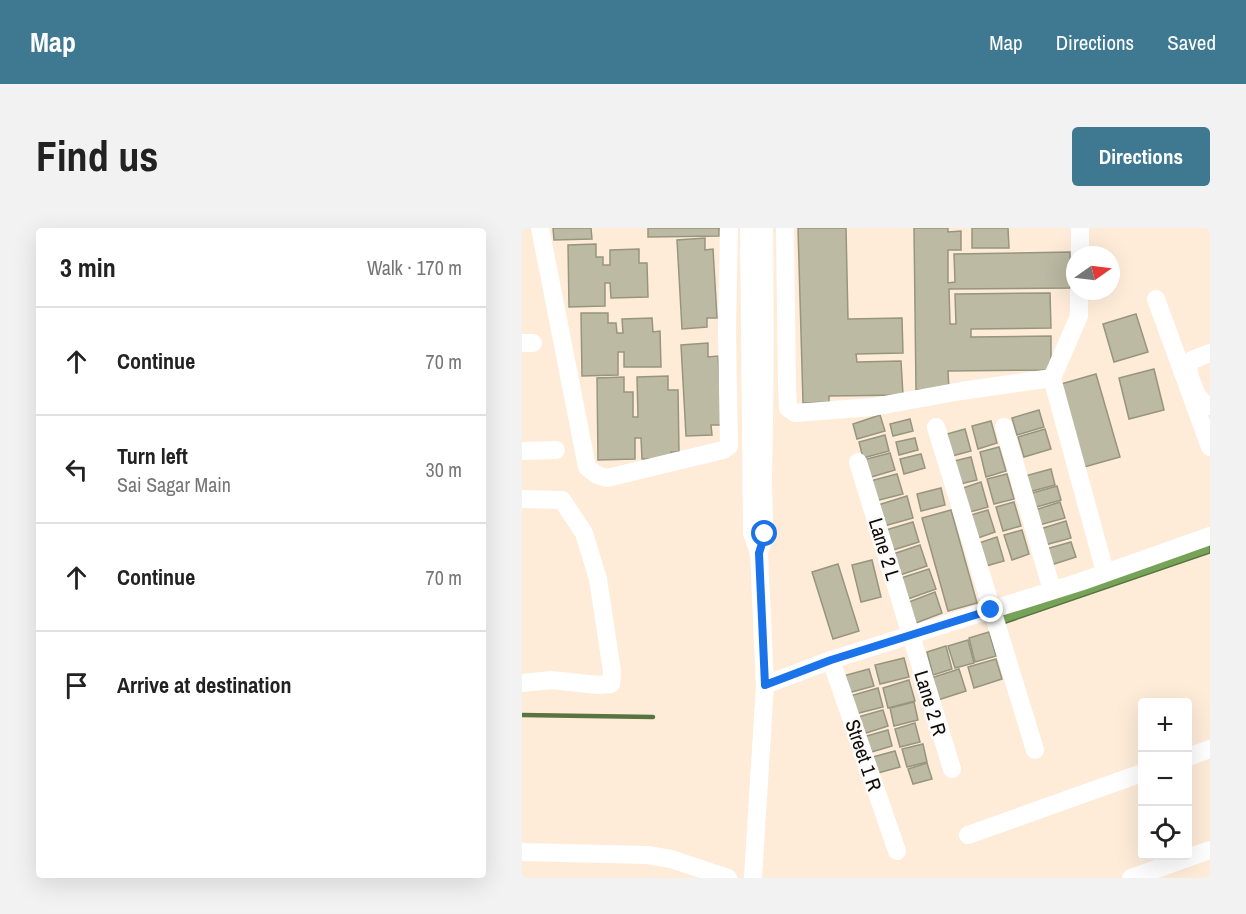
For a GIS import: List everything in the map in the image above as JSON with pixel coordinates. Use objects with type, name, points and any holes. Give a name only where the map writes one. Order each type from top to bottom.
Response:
[{"type":"street","points":[[540,228],[587,467],[597,476],[607,478],[727,449],[729,446],[727,330],[729,228]]},
{"type":"street","points":[[749,228],[757,478]]},
{"type":"street","points":[[764,228],[754,342],[774,388],[787,388]]},
{"type":"street","points":[[785,228],[788,408]]},
{"type":"street","points":[[1080,228],[1080,246]]},
{"type":"street","points":[[1156,299],[1210,447]]},
{"type":"street","points":[[1079,300],[1079,316],[1052,378],[1105,573]]},
{"type":"street","points":[[727,330],[754,342]]},
{"type":"street","points":[[728,356],[754,342]]},
{"type":"street","points":[[1210,353],[1192,360],[1188,365],[1200,399],[1203,404],[1210,406]]},
{"type":"street","points":[[753,878],[765,685],[759,553],[752,532],[765,425],[766,370]]},
{"type":"street","points":[[765,425],[775,410],[788,408],[795,413],[873,407],[960,390],[1052,378]]},
{"type":"street","points":[[936,427],[1035,750]]},
{"type":"street","points":[[1004,427],[1052,590]]},
{"type":"street","points":[[522,451],[556,450]]},
{"type":"street","name":"Lane 2 L","points":[[858,462],[911,636]]},
{"type":"street","points":[[522,499],[562,500],[584,533],[598,579],[612,671],[611,684],[598,685],[551,680],[522,683]]},
{"type":"street","points":[[765,685],[831,660],[1105,573],[1210,536]]},
{"type":"street","name":"Lane 2 R","points":[[911,636],[952,769]]},
{"type":"street","name":"Street 1 R","points":[[831,660],[897,851]]},
{"type":"street","points":[[1192,756],[1210,749]]},
{"type":"street","points":[[968,835],[1138,775]]},
{"type":"street","points":[[1131,878],[1210,850]]},
{"type":"street","points":[[522,852],[647,855],[671,859],[728,878]]},
{"type":"shaded area","points":[[1210,544],[1210,553],[1003,624],[1000,616]]},
{"type":"building","points":[[553,228],[591,228],[592,239],[554,240]]},
{"type":"building","points":[[648,228],[719,228],[719,236],[648,237]]},
{"type":"building","points":[[798,228],[846,228],[848,319],[902,318],[903,353],[856,354],[857,362],[901,361],[903,395],[829,396],[829,402],[803,403]]},
{"type":"building","points":[[914,228],[948,228],[948,232],[961,231],[961,250],[948,250],[948,283],[955,282],[954,254],[1066,252],[1066,288],[949,289],[950,324],[956,324],[955,294],[1050,293],[1051,328],[971,329],[971,337],[1051,336],[1051,370],[948,371],[949,390],[916,390]]},
{"type":"building","points":[[972,228],[1008,228],[1009,248],[972,248]]},
{"type":"building","points":[[705,238],[705,250],[713,249],[717,318],[707,318],[707,327],[682,329],[677,240]]},
{"type":"building","points":[[596,244],[596,257],[603,257],[603,265],[610,265],[610,250],[639,249],[639,263],[647,263],[648,297],[611,298],[610,283],[605,283],[605,306],[569,307],[568,245]]},
{"type":"building","points":[[581,313],[608,313],[608,323],[616,323],[617,333],[623,333],[622,319],[652,318],[653,332],[660,331],[661,367],[624,367],[624,352],[618,352],[618,375],[582,376]]},
{"type":"building","points":[[1136,314],[1148,352],[1114,362],[1103,324]]},
{"type":"building","points":[[708,343],[708,357],[718,356],[722,425],[711,425],[712,435],[686,436],[681,345]]},
{"type":"building","points":[[1154,369],[1164,410],[1129,419],[1119,378]]},
{"type":"building","points":[[1096,374],[1120,457],[1084,467],[1061,384]]},
{"type":"building","points":[[668,376],[668,390],[678,390],[679,452],[671,452],[671,459],[642,459],[641,438],[635,438],[635,459],[598,460],[597,378],[624,377],[624,392],[633,392],[633,417],[638,417],[637,377]]},
{"type":"building","points":[[1039,410],[1044,427],[1017,435],[1012,418]]},
{"type":"building","points":[[880,415],[885,431],[857,439],[853,424]]},
{"type":"building","points":[[910,419],[913,431],[893,436],[890,424]]},
{"type":"building","points":[[991,421],[997,443],[978,449],[972,426]]},
{"type":"building","points":[[965,429],[971,451],[952,456],[947,434]]},
{"type":"building","points":[[1045,429],[1051,449],[1024,457],[1018,437]]},
{"type":"building","points":[[885,435],[889,451],[863,458],[859,442]]},
{"type":"building","points":[[915,438],[918,450],[899,455],[896,442]]},
{"type":"building","points":[[999,447],[1006,471],[986,477],[980,452]]},
{"type":"building","points":[[890,453],[895,470],[868,478],[863,460]]},
{"type":"building","points":[[921,454],[925,468],[904,474],[900,459]]},
{"type":"building","points":[[971,457],[977,480],[960,484],[954,461]]},
{"type":"building","points":[[1051,469],[1055,485],[1029,492],[1025,476]]},
{"type":"building","points":[[897,474],[903,494],[875,501],[870,481]]},
{"type":"building","points":[[1007,474],[1014,499],[994,504],[987,479]]},
{"type":"building","points":[[981,482],[988,507],[970,512],[963,488]]},
{"type":"building","points":[[1057,486],[1061,500],[1033,508],[1029,494]]},
{"type":"building","points":[[941,488],[945,505],[921,511],[917,494]]},
{"type":"building","points":[[907,496],[913,518],[884,526],[878,505]]},
{"type":"building","points":[[1014,502],[1021,526],[1003,531],[996,507]]},
{"type":"building","points":[[1060,502],[1065,518],[1039,525],[1035,510]]},
{"type":"building","points":[[951,510],[977,603],[948,611],[922,518]]},
{"type":"building","points":[[988,510],[995,532],[978,538],[971,515]]},
{"type":"building","points":[[1066,521],[1071,538],[1045,545],[1040,529]]},
{"type":"building","points":[[913,522],[919,542],[893,550],[886,530]]},
{"type":"building","points":[[1022,530],[1029,554],[1012,560],[1004,535]]},
{"type":"building","points":[[997,537],[1004,561],[986,566],[979,543]]},
{"type":"building","points":[[1071,542],[1076,557],[1051,565],[1046,549]]},
{"type":"building","points":[[920,545],[927,566],[900,575],[893,554]]},
{"type":"building","points":[[872,560],[881,597],[861,602],[852,565]]},
{"type":"building","points":[[838,564],[859,631],[833,639],[812,572]]},
{"type":"building","points":[[929,569],[936,589],[908,599],[901,578]]},
{"type":"building","points":[[935,592],[942,613],[916,623],[909,602]]},
{"type":"building","points":[[989,632],[996,656],[975,662],[969,638]]},
{"type":"building","points":[[968,640],[974,663],[955,668],[948,646]]},
{"type":"building","points":[[946,646],[952,669],[933,675],[927,652]]},
{"type":"building","points":[[904,658],[909,677],[880,684],[875,665]]},
{"type":"building","points":[[996,659],[1002,679],[974,688],[968,667]]},
{"type":"building","points":[[869,669],[874,686],[848,693],[843,676]]},
{"type":"building","points":[[959,669],[966,691],[938,700],[931,678]]},
{"type":"building","points":[[909,680],[915,701],[888,708],[883,688]]},
{"type":"building","points":[[878,688],[883,707],[855,714],[850,696]]},
{"type":"building","points":[[914,702],[918,720],[894,726],[890,708]]},
{"type":"building","points":[[883,710],[888,726],[863,734],[858,717]]},
{"type":"building","points":[[915,723],[920,742],[900,747],[895,729]]},
{"type":"building","points":[[888,730],[892,746],[868,753],[863,737]]},
{"type":"building","points":[[923,744],[927,762],[907,767],[902,749]]},
{"type":"building","points":[[895,751],[900,767],[874,774],[869,758]]},
{"type":"building","points":[[927,763],[932,779],[913,784],[908,769]]},
{"type":"waterway","points":[[522,715],[653,717]]},
{"type":"route","points":[[765,534],[759,553],[765,685],[831,660],[991,610]]}]
